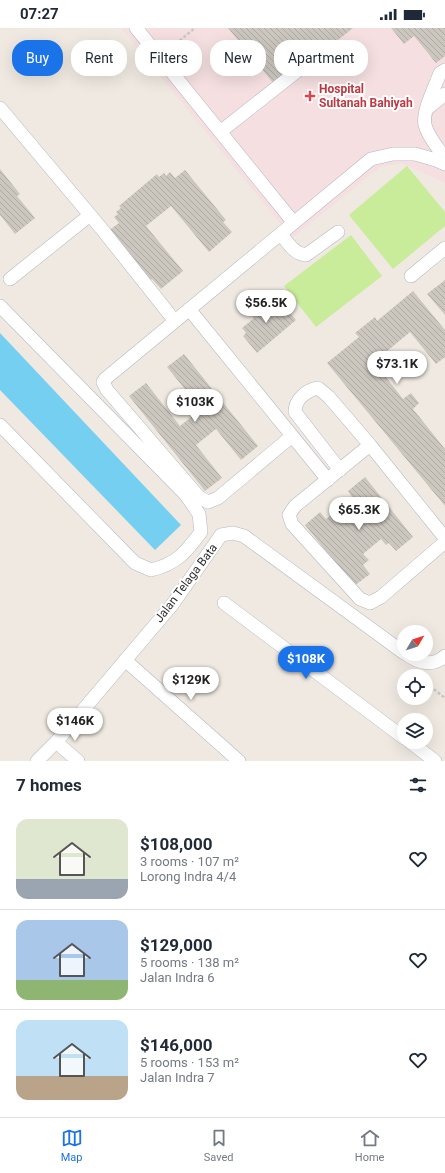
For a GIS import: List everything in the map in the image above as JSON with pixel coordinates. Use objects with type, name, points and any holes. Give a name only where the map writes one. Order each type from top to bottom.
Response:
[{"type":"street","points":[[136,28],[294,223]]},
{"type":"street","points":[[445,70],[440,73],[426,109],[425,125],[433,142],[445,158]]},
{"type":"street","points":[[220,132],[291,76]]},
{"type":"street","points":[[426,109],[445,94]]},
{"type":"street","points":[[0,108],[90,215],[174,320]]},
{"type":"street","points":[[292,436],[218,498],[208,502],[200,497],[107,390],[103,382],[174,320],[371,159],[393,154],[415,154],[445,164]]},
{"type":"street","points":[[10,279],[90,215]]},
{"type":"street","points":[[281,234],[293,250],[300,255],[306,255],[338,232]]},
{"type":"street","points":[[410,276],[445,248]]},
{"type":"street","points":[[0,306],[186,496],[199,514],[201,532],[186,552],[165,567],[151,570],[135,563],[0,425]]},
{"type":"street","points":[[189,308],[328,480]]},
{"type":"street","points":[[340,470],[295,412],[295,406],[298,400],[311,390],[318,388],[329,397],[445,538]]},
{"type":"street","points":[[370,446],[295,506],[288,515],[292,524],[360,599],[370,603],[381,597],[445,542]]},
{"type":"street","name":"Jalan Telaga Bata","points":[[37,761],[56,742],[172,605],[221,535],[234,533],[244,536],[397,647]]},
{"type":"street","points":[[224,603],[397,733]]},
{"type":"street","name":"Jalan Telaga Bata","points":[[417,661],[428,663],[436,662],[445,656]]},
{"type":"street","points":[[125,660],[240,761]]},
{"type":"street","points":[[56,742],[78,761]]},
{"type":"street","points":[[419,749],[435,761]]},
{"type":"path","points":[[433,689],[445,698]]},
{"type":"shaded area","name":"Hospital Sultanah Bahiyah","points":[[121,28],[445,28],[445,183],[402,163],[380,167],[292,238],[160,76],[202,76],[202,40],[135,40],[135,45]]},
{"type":"green space","points":[[407,166],[445,212],[445,226],[393,269],[349,215]]},
{"type":"green space","points":[[351,235],[382,276],[316,327],[284,286]]},
{"type":"water","points":[[0,333],[181,525],[155,550],[0,390]]},
{"type":"building","points":[[228,28],[353,28],[338,40],[274,40],[274,76],[287,76],[274,84],[266,74],[266,40],[238,40]]},
{"type":"building","points":[[391,28],[445,28],[445,56],[436,63],[414,36],[404,44]]},
{"type":"building","points":[[0,169],[20,194],[17,196],[35,218],[15,234],[0,215]]},
{"type":"building","points":[[185,170],[226,220],[223,222],[232,232],[209,252],[171,206],[146,226],[183,271],[161,289],[152,279],[150,281],[108,231],[119,223],[114,217],[118,214],[116,212],[121,208],[119,206],[157,174],[159,177],[164,173],[166,176],[170,172],[175,178]]},
{"type":"building","points":[[445,280],[445,315],[427,294]]},
{"type":"building","points":[[413,291],[445,330],[445,357],[436,364],[410,332],[374,362],[403,399],[411,393],[419,403],[413,409],[445,449],[445,506],[327,363],[359,337],[355,333],[375,317],[377,321]]},
{"type":"building","points":[[254,298],[264,310],[275,301],[279,306],[282,303],[296,320],[257,353],[243,336],[246,333],[242,328],[254,318],[244,306]]},
{"type":"building","points":[[184,354],[258,446],[241,460],[216,429],[196,445],[222,478],[205,491],[129,396],[146,383],[180,426],[201,409],[167,367]]},
{"type":"building","points":[[365,477],[413,537],[396,551],[389,543],[386,545],[381,539],[363,554],[369,560],[363,565],[370,574],[354,586],[305,525],[320,512],[326,519],[332,514],[337,520],[354,507],[348,500],[352,497],[348,491]]},
{"type":"place","name":"Hospital Sultanah Bahiyah","points":[[310,96]]}]
